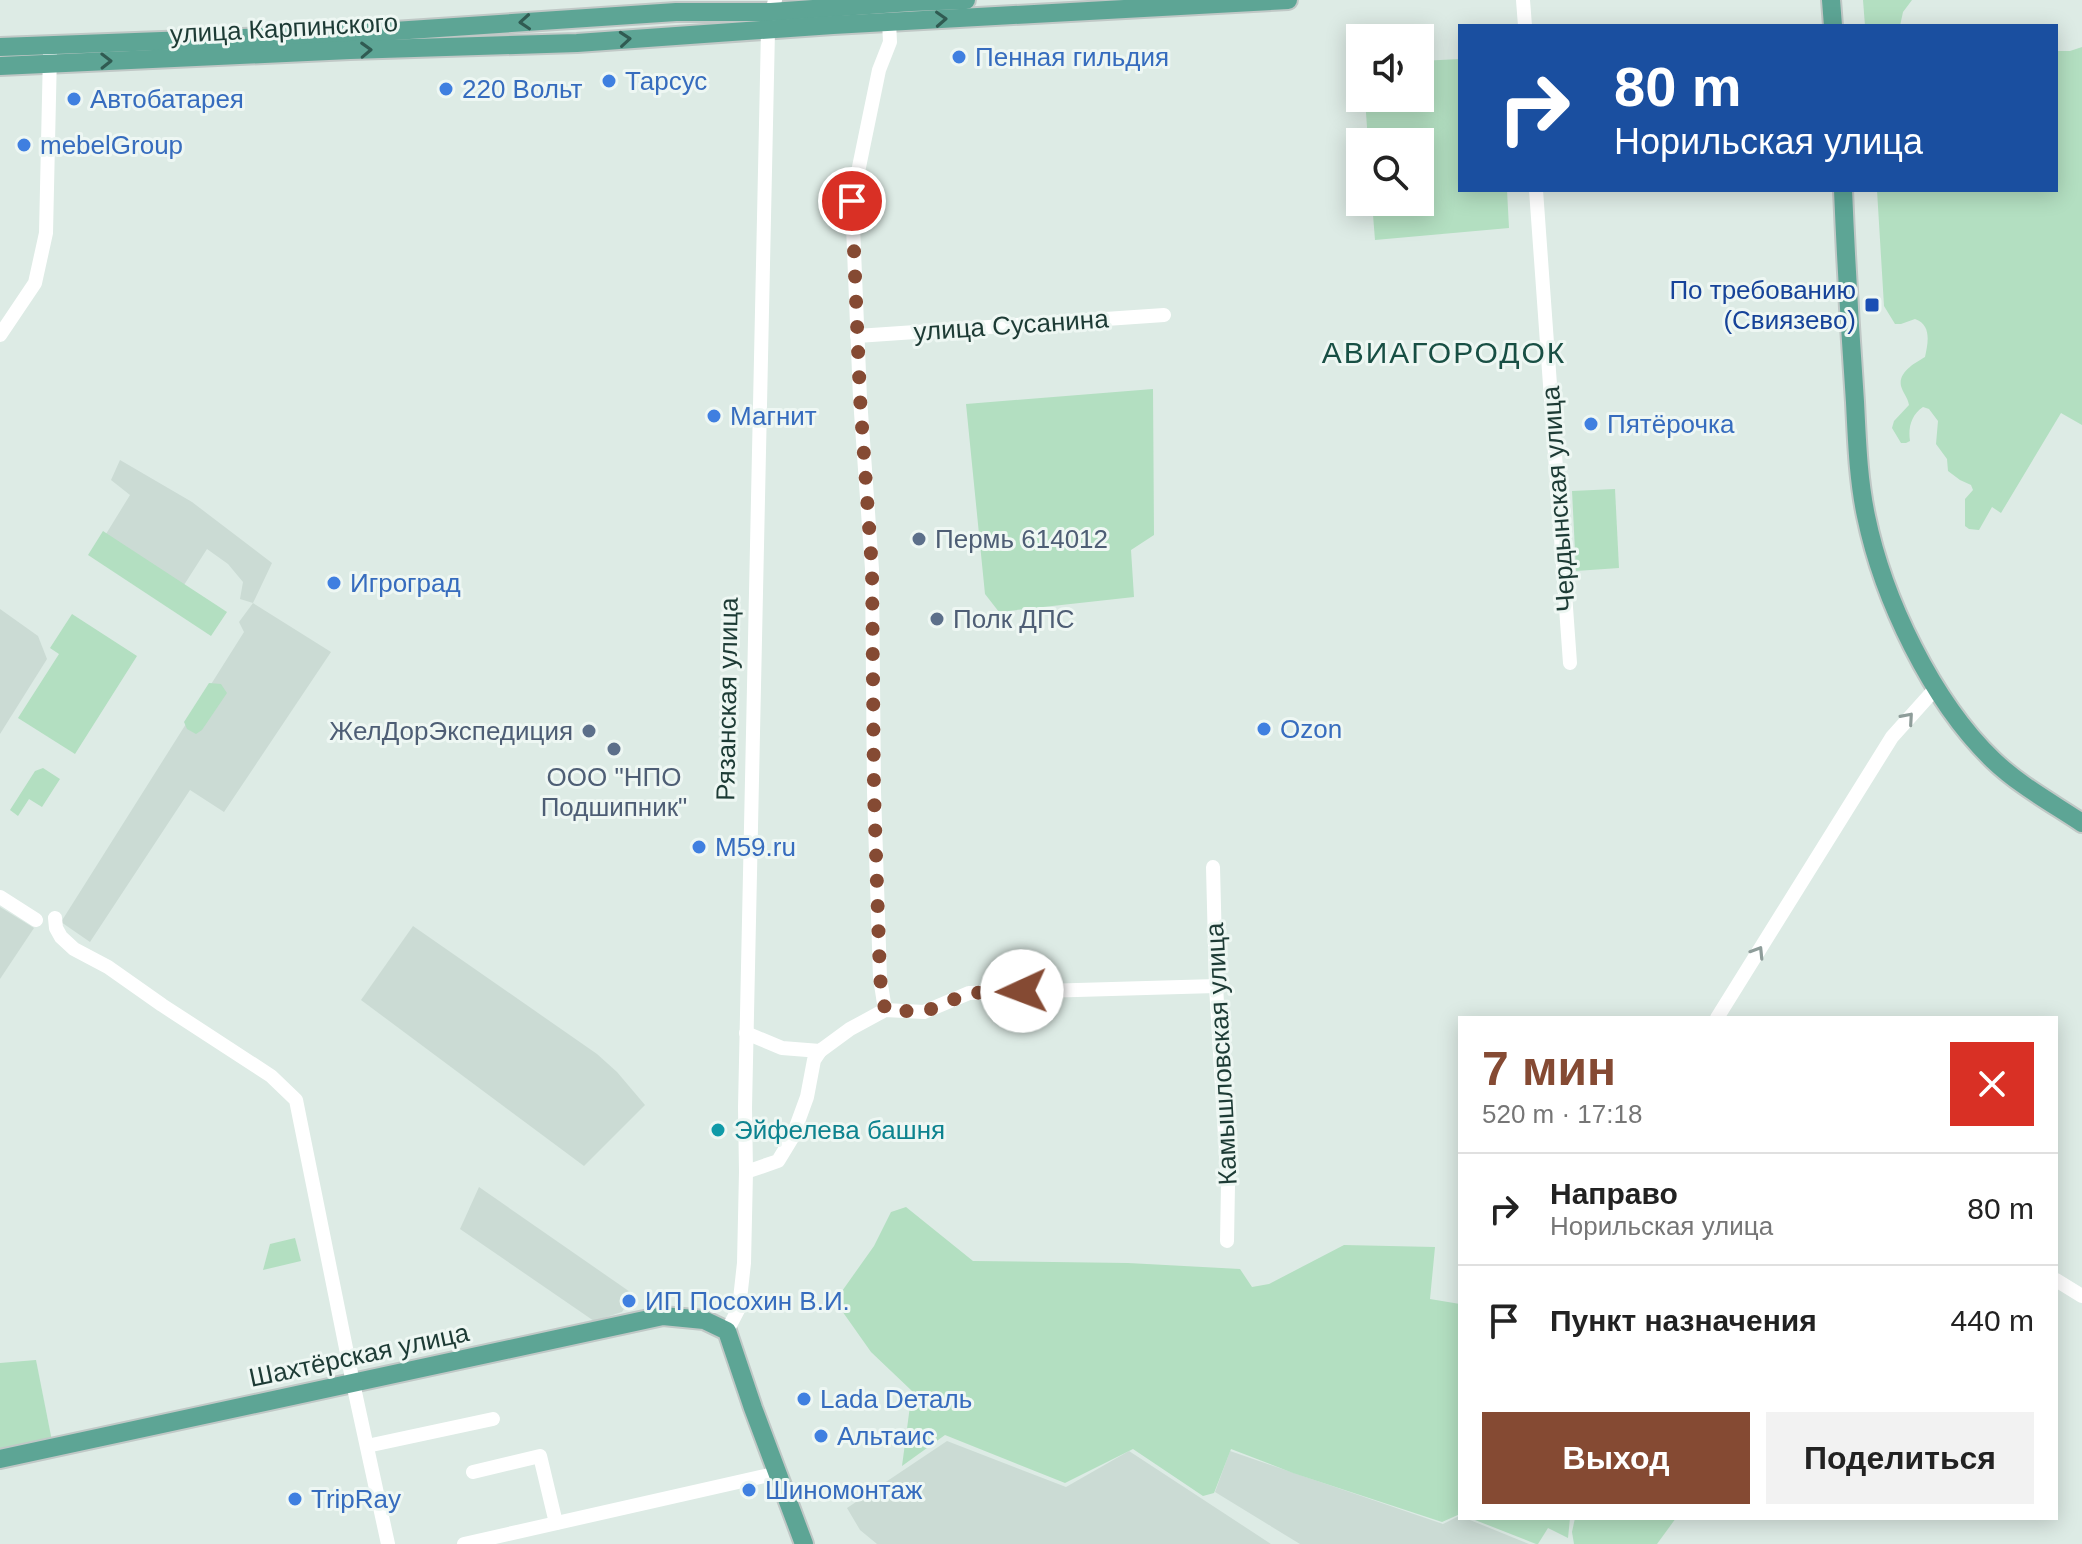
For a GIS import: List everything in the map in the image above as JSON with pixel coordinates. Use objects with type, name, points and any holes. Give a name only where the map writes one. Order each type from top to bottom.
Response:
[{"type":"main road","name":"улица Карпинского","points":[[0,66],[562,43],[739,30],[771,14],[966,0]]},
{"type":"main road","name":"улица Карпинского","points":[[0,47],[349,34],[676,12],[771,14],[889,22],[1167,3],[1288,0]]},
{"type":"main road","points":[[1831,0],[1833,24]]},
{"type":"main road","points":[[559,20],[571,25],[574,31],[571,38],[562,43]]},
{"type":"main road","points":[[1843,192],[1860,477],[1874,550],[1888,588],[1936,688],[1967,732],[1994,761],[2022,784],[2082,823]]},
{"type":"main road","name":"Шахтёрская улица","points":[[0,1459],[663,1316],[704,1320],[727,1331]]},
{"type":"main road","points":[[727,1331],[804,1544]]},
{"type":"street","points":[[1523,0],[1525,24]]},
{"type":"street","name":"Рязанская улица","points":[[727,1331],[739,1308],[744,1263],[746,1033],[771,14]]},
{"type":"street","points":[[885,1010],[880,978],[874,792],[872,569],[852,201],[879,70],[890,42],[889,22]]},
{"type":"street","points":[[0,335],[35,283],[46,233],[50,45]]},
{"type":"street","name":"Чердынская улица","points":[[1536,192],[1570,663]]},
{"type":"street","name":"улица Сусанина","points":[[857,336],[1164,315]]},
{"type":"street","points":[[1718,1016],[1887,744],[1936,688]]},
{"type":"street","name":"Камышловская улица","points":[[1213,867],[1216,986],[1228,1185],[1227,1241]]},
{"type":"street","points":[[0,897],[36,920]]},
{"type":"street","points":[[55,918],[61,937],[74,949],[108,967],[271,1076],[296,1100],[388,1544]]},
{"type":"street","points":[[746,1172],[778,1161],[792,1138],[807,1097],[814,1060],[820,1051],[850,1029],[885,1010],[924,1012],[969,993],[1216,986]]},
{"type":"street","points":[[746,1033],[782,1048],[820,1051]]},
{"type":"street","points":[[2058,1281],[2082,1296]]},
{"type":"street","points":[[367,1446],[493,1419]]},
{"type":"street","points":[[473,1472],[540,1456],[556,1523]]},
{"type":"street","points":[[464,1544],[778,1473]]},
{"type":"shaded area","points":[[120,460],[192,502],[272,563],[253,603],[240,599],[243,582],[228,564],[207,549],[184,585],[106,534],[130,495],[111,480]]},
{"type":"shaded area","points":[[253,603],[331,652],[224,812],[190,790],[90,942],[61,922],[244,632],[239,622]]},
{"type":"shaded area","points":[[0,609],[38,636],[47,659],[0,734]]},
{"type":"shaded area","points":[[0,907],[34,928],[0,979]]},
{"type":"shaded area","points":[[413,926],[597,1054],[645,1105],[584,1166],[361,1000]]},
{"type":"shaded area","points":[[479,1187],[633,1294],[622,1312],[594,1321],[460,1229]]},
{"type":"shaded area","points":[[947,1441],[1066,1487],[1129,1451],[1271,1544],[877,1544],[860,1530],[847,1508]]},
{"type":"shaded area","points":[[1230,1451],[1443,1524],[1458,1516],[1458,1520],[1470,1520],[1529,1544],[1300,1544],[1215,1492]]},
{"type":"green space","points":[[1863,0],[1912,0],[1903,12],[1900,24],[1865,24]]},
{"type":"green space","points":[[2082,47],[2082,425],[2061,413],[2001,513],[1992,507],[1979,530],[1969,529],[1965,526],[1965,499],[1973,490],[1971,485],[1948,471],[1947,459],[1936,444],[1938,421],[1929,409],[1923,407],[1913,418],[1910,441],[1901,443],[1892,428],[1894,421],[1909,405],[1901,386],[1902,376],[1925,357],[1928,335],[1924,326],[1915,319],[1895,324],[1884,306],[1877,192],[2058,192],[2058,51]]},
{"type":"green space","points":[[1458,59],[1458,192],[1507,192],[1509,228],[1375,240],[1373,216],[1434,216],[1434,128],[1367,128],[1366,112],[1434,112],[1434,60]]},
{"type":"green space","points":[[1153,389],[1154,535],[1131,550],[1134,597],[999,612],[985,594],[966,404]]},
{"type":"green space","points":[[1615,489],[1619,568],[1576,571],[1572,491]]},
{"type":"green space","points":[[103,531],[227,612],[211,636],[88,555]]},
{"type":"green space","points":[[72,614],[137,656],[75,754],[18,718],[59,654],[50,648]]},
{"type":"green space","points":[[209,683],[221,684],[227,693],[196,734],[187,729],[184,722]]},
{"type":"green space","points":[[43,768],[60,779],[42,807],[29,799],[18,816],[10,810],[35,771]]},
{"type":"green space","points":[[906,1207],[973,1261],[1128,1263],[1240,1269],[1252,1287],[1269,1284],[1344,1245],[1435,1247],[1430,1299],[1458,1304],[1458,1515],[1442,1522],[1293,1473],[1231,1449],[1214,1493],[1203,1496],[1133,1449],[1065,1483],[945,1435],[902,1466],[912,1391],[871,1352],[835,1301],[874,1246],[891,1212]]},
{"type":"green space","points":[[295,1238],[301,1261],[263,1270],[270,1244]]},
{"type":"green space","points":[[36,1360],[52,1441],[0,1451],[0,1363]]},
{"type":"green space","points":[[1475,1520],[1570,1520],[1568,1538],[1548,1528],[1536,1544]]},
{"type":"green space","points":[[1575,1520],[1675,1520],[1657,1544],[1574,1544]]},
{"type":"place","name":"Пенная гильдия","points":[[959,57]]},
{"type":"place","name":"Тарсус","points":[[609,81]]},
{"type":"place","name":"220 Вольт","points":[[446,89]]},
{"type":"place","name":"Автобатарея","points":[[74,99]]},
{"type":"place","name":"mebelGroup","points":[[24,145]]},
{"type":"place","name":"По требованию (Свиязево)","points":[[1872,305]]},
{"type":"place","name":"Магнит","points":[[714,416]]},
{"type":"place","name":"Пятёрочка","points":[[1591,424]]},
{"type":"place","name":"Пермь 614012","points":[[919,539]]},
{"type":"place","name":"Игроград","points":[[334,583]]},
{"type":"place","name":"Полк ДПС","points":[[937,619]]},
{"type":"place","name":"Ozon","points":[[1264,729]]},
{"type":"place","name":"ЖелДорЭкспедиция","points":[[589,731]]},
{"type":"place","name":"ООО \"НПО Подшипник\"","points":[[614,749]]},
{"type":"place","name":"M59.ru","points":[[699,847]]},
{"type":"place","name":"Эйфелева башня","points":[[718,1130]]},
{"type":"place","name":"ИП Посохин В.И.","points":[[629,1301]]},
{"type":"place","name":"Lada Dеталь","points":[[804,1399]]},
{"type":"place","name":"Альтаис","points":[[821,1436]]},
{"type":"place","name":"Шиномонтаж","points":[[749,1490]]},
{"type":"place","name":"TripRay","points":[[295,1499]]},
{"type":"district","name":"АВИАГОРОДОК","points":[[1444,352]]},
{"type":"route","points":[[852,201],[860,398],[872,569],[874,792],[880,978],[885,1010],[924,1012],[969,993],[1022,991]]}]
